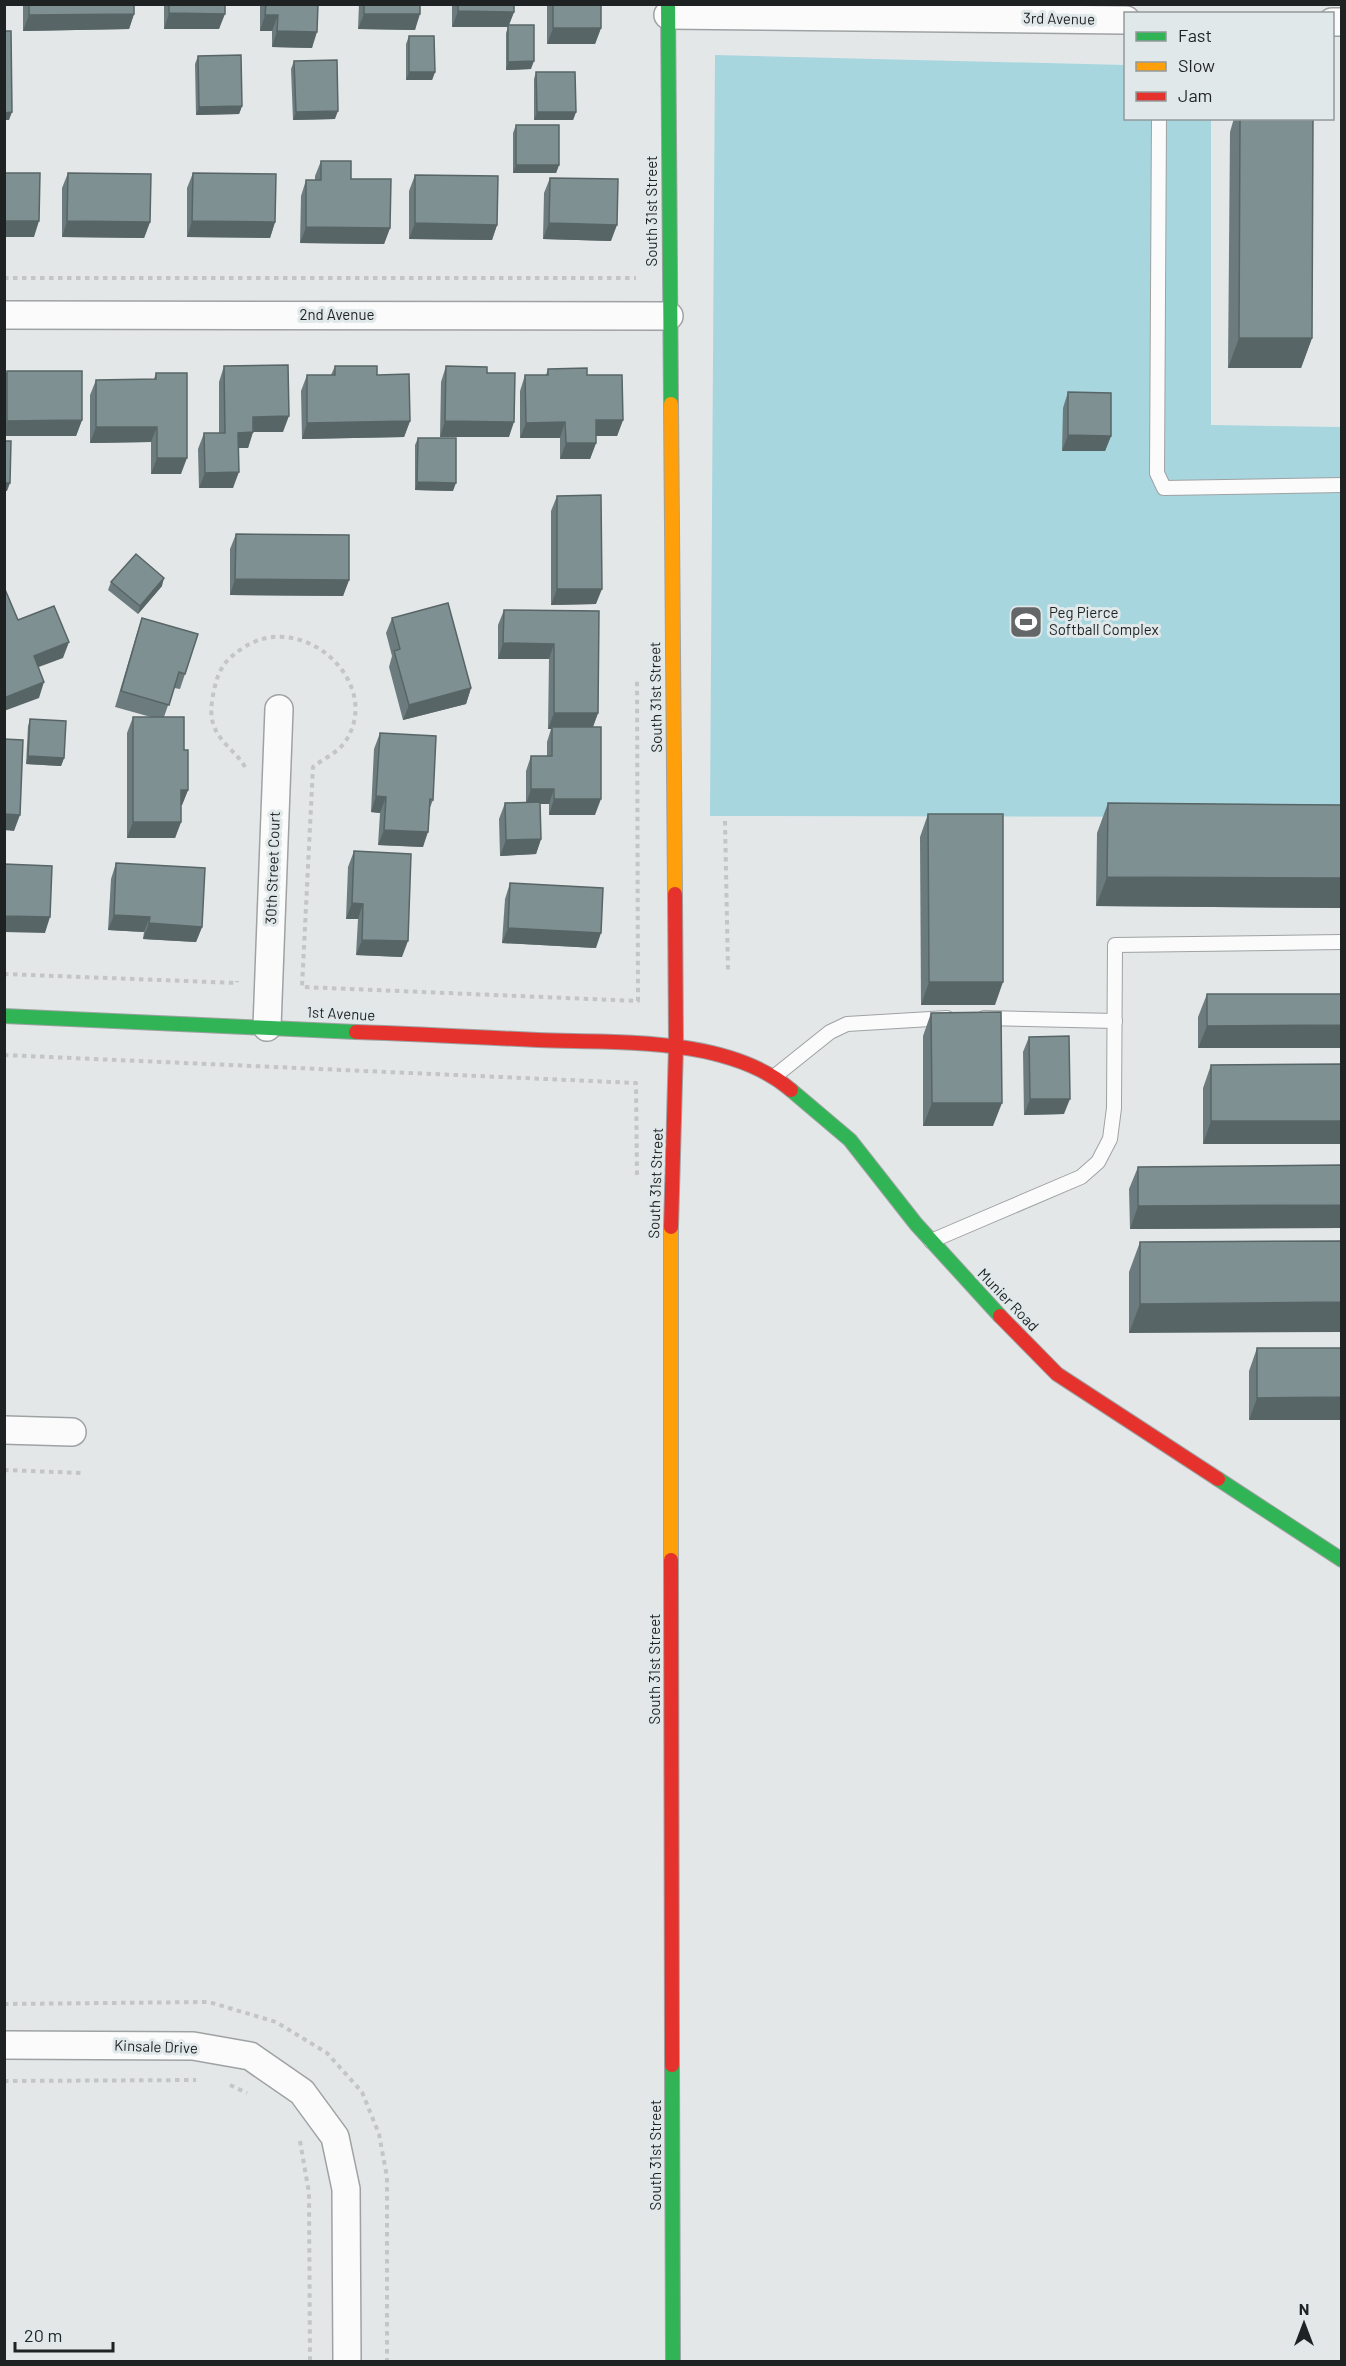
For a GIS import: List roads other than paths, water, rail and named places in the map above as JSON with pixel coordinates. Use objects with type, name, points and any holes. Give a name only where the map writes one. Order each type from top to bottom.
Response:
[{"type":"street","name":"3rd Avenue","points":[[668,10],[1124,20]]},
{"type":"street","name":"South 31st Street","points":[[668,10],[676,1046],[670,1273],[673,2361]]},
{"type":"street","name":"2nd Avenue","points":[[4,315],[669,316]]},
{"type":"street","name":"30th Street Court","points":[[267,1027],[279,708]]},
{"type":"street","name":"1st Avenue","points":[[4,1016],[676,1046]]},
{"type":"street","name":"Munier Road","points":[[676,1046],[734,1060],[775,1076],[850,1140],[931,1241],[1057,1374],[1341,1560]]},
{"type":"street","points":[[4,1430],[72,1432]]},
{"type":"street","name":"Kinsale Drive","points":[[4,2045],[193,2046],[250,2056],[302,2092],[335,2137],[346,2189],[347,2361]]},
{"type":"lane","points":[[1159,120],[1157,473],[1164,488],[1341,484]]},
{"type":"lane","points":[[931,1241],[1080,1178],[1098,1162],[1110,1139],[1114,1108],[1115,945],[1341,942]]},
{"type":"lane","points":[[775,1076],[830,1032],[847,1024],[965,1018],[1115,1021]]},
{"type":"place","name":"Peg Pierce Softball Complex","points":[[1026,622]]}]
